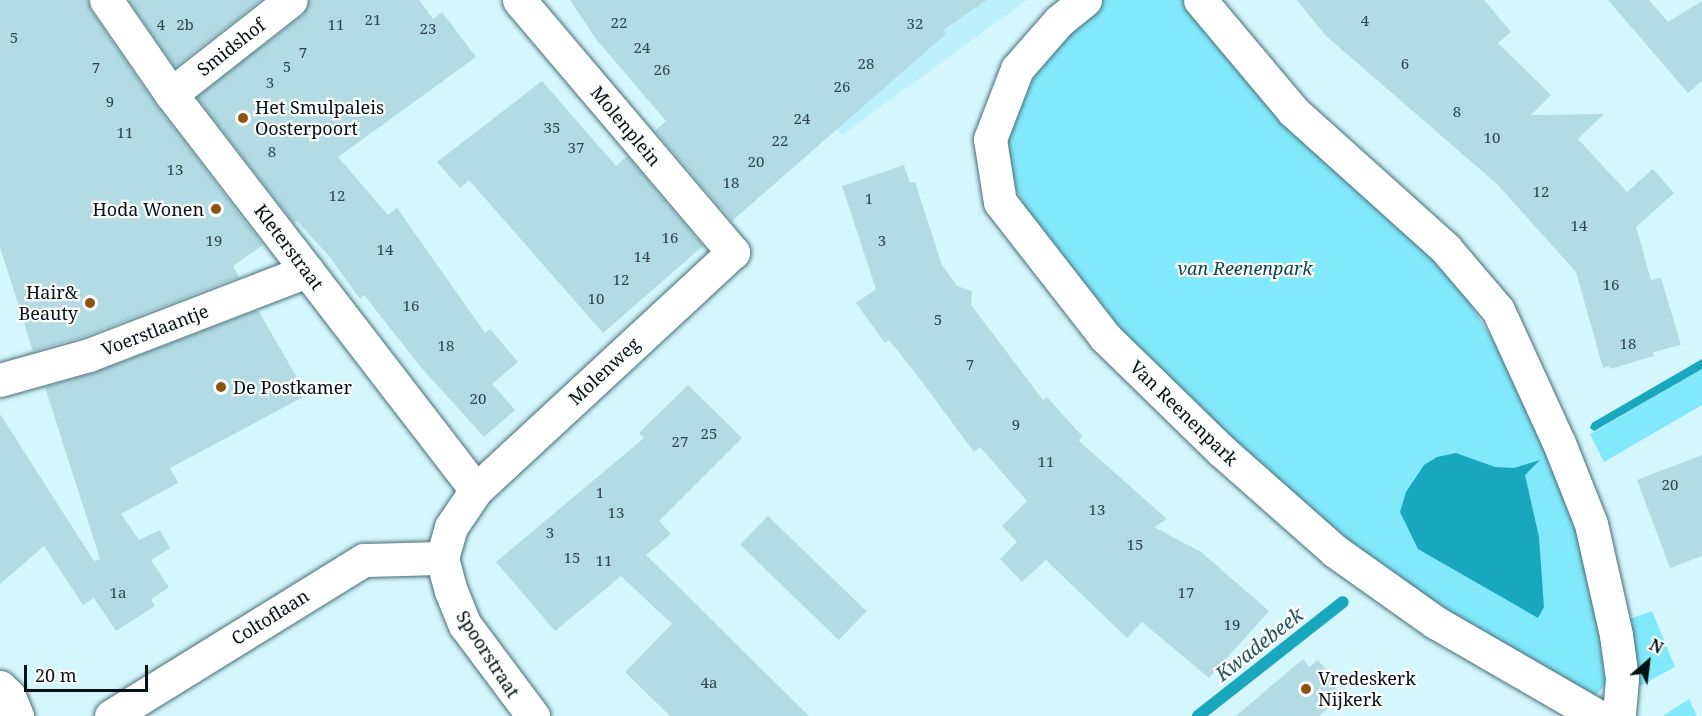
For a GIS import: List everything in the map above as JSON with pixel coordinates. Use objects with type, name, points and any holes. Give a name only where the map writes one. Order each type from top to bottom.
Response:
[{"type":"street","name":"Kleterstraat","points":[[106,0],[171,94],[476,490]]},
{"type":"street","name":"Smidshof","points":[[171,94],[291,0]]},
{"type":"street","name":"Molenplein","points":[[519,0],[733,252]]},
{"type":"street","name":"Van Reenenpark","points":[[1085,0],[1059,21],[1017,69],[990,139],[1000,202],[1105,337],[1222,451],[1335,551],[1435,621],[1598,716]]},
{"type":"street","points":[[1200,0],[1293,111],[1446,249],[1498,310],[1555,434],[1591,524],[1616,635],[1622,679],[1619,716]]},
{"type":"street","name":"Molenweg","points":[[476,490],[733,252]]},
{"type":"street","name":"Voerstlaantje","points":[[0,380],[89,355],[307,271]]},
{"type":"street","points":[[442,558],[451,527],[476,490]]},
{"type":"street","name":"Coltoflaan","points":[[111,716],[364,560],[442,558]]},
{"type":"street","name":"Spoorstraat","points":[[442,558],[465,625],[533,716]]},
{"type":"street","points":[[0,687],[9,696],[17,716]]},
{"type":"shaded area","points":[[735,0],[1027,0],[842,135]]},
{"type":"shaded area","points":[[1702,359],[1702,369],[1594,431],[1590,428],[1592,423]]},
{"type":"shaded area","points":[[1456,453],[1495,467],[1514,468],[1540,460],[1525,475],[1539,537],[1544,607],[1538,618],[1418,549],[1400,512],[1406,492],[1424,465],[1437,457]]},
{"type":"green space","name":"van Reenenpark","points":[[1084,0],[1184,0],[1455,278],[1519,384],[1576,529],[1609,679],[1596,696],[1368,564],[1140,360],[1031,219],[1004,166],[1001,125],[1022,56]]},
{"type":"green space","points":[[1702,369],[1702,405],[1604,462],[1590,434]]},
{"type":"green space","points":[[1652,611],[1675,667],[1638,687],[1624,621]]},
{"type":"green space","points":[[1689,699],[1697,716],[1663,716]]},
{"type":"building","points":[[0,0],[88,0],[91,11],[156,105],[263,245],[233,266],[239,277],[83,337],[33,351],[0,247]]},
{"type":"building","points":[[129,0],[261,0],[175,67]]},
{"type":"building","points":[[309,0],[419,0],[433,19],[442,12],[476,57],[338,157],[388,215],[397,208],[485,333],[490,329],[518,362],[492,384],[515,410],[484,437],[420,366],[364,295],[360,299],[329,256],[297,221],[294,223],[197,97],[303,15]]},
{"type":"building","points":[[570,0],[987,0],[943,30],[946,34],[732,221],[655,131],[666,121],[596,39]]},
{"type":"building","points":[[1297,0],[1484,0],[1511,32],[1498,43],[1551,95],[1531,115],[1604,114],[1578,139],[1627,192],[1653,169],[1674,193],[1636,227],[1651,280],[1661,278],[1681,345],[1653,352],[1654,356],[1610,369],[1609,366],[1603,368],[1576,272],[1497,184],[1325,35]]},
{"type":"building","points":[[1608,0],[1649,0],[1668,22],[1702,1],[1702,81],[1688,93]]},
{"type":"building","points":[[542,81],[616,166],[627,156],[703,246],[603,333],[469,180],[460,188],[437,162]]},
{"type":"building","points":[[904,165],[910,183],[915,182],[942,265],[957,286],[972,291],[971,305],[1043,400],[1047,397],[1082,436],[1079,441],[1167,519],[1154,527],[1201,552],[1269,611],[1209,678],[1142,622],[1127,638],[1046,560],[1022,582],[1000,559],[1017,542],[1002,526],[1027,501],[980,447],[974,452],[917,375],[889,340],[885,343],[856,303],[876,289],[842,186]]},
{"type":"building","points":[[258,310],[307,395],[170,468],[178,483],[121,514],[139,540],[160,530],[170,548],[151,560],[169,587],[151,599],[155,606],[116,631],[94,598],[83,605],[44,546],[0,584],[0,414],[94,561],[100,559],[45,387],[96,372]]},
{"type":"building","points":[[688,385],[742,438],[659,521],[671,534],[646,555],[809,716],[670,716],[625,672],[672,624],[621,576],[555,631],[496,562],[644,438],[639,433]]},
{"type":"building","points":[[1702,455],[1702,556],[1670,568],[1637,480]]},
{"type":"building","points":[[768,516],[867,611],[839,640],[740,545]]},
{"type":"building","name":"Vredeskerk Nijkerk","points":[[1303,659],[1309,667],[1318,660],[1339,686],[1331,693],[1338,700],[1319,716],[1236,716]]},
{"type":"waterway","name":"Kwadebeek","points":[[1198,716],[1343,602]]},
{"type":"place","name":"Het Smulpaleis Oosterpoort","points":[[243,118]]},
{"type":"place","name":"Hoda Wonen","points":[[216,209]]},
{"type":"place","name":"Hair& Beauty","points":[[90,303]]},
{"type":"place","name":"De Postkamer","points":[[221,387]]},
{"type":"place","name":"Vredeskerk Nijkerk","points":[[1306,689]]}]
